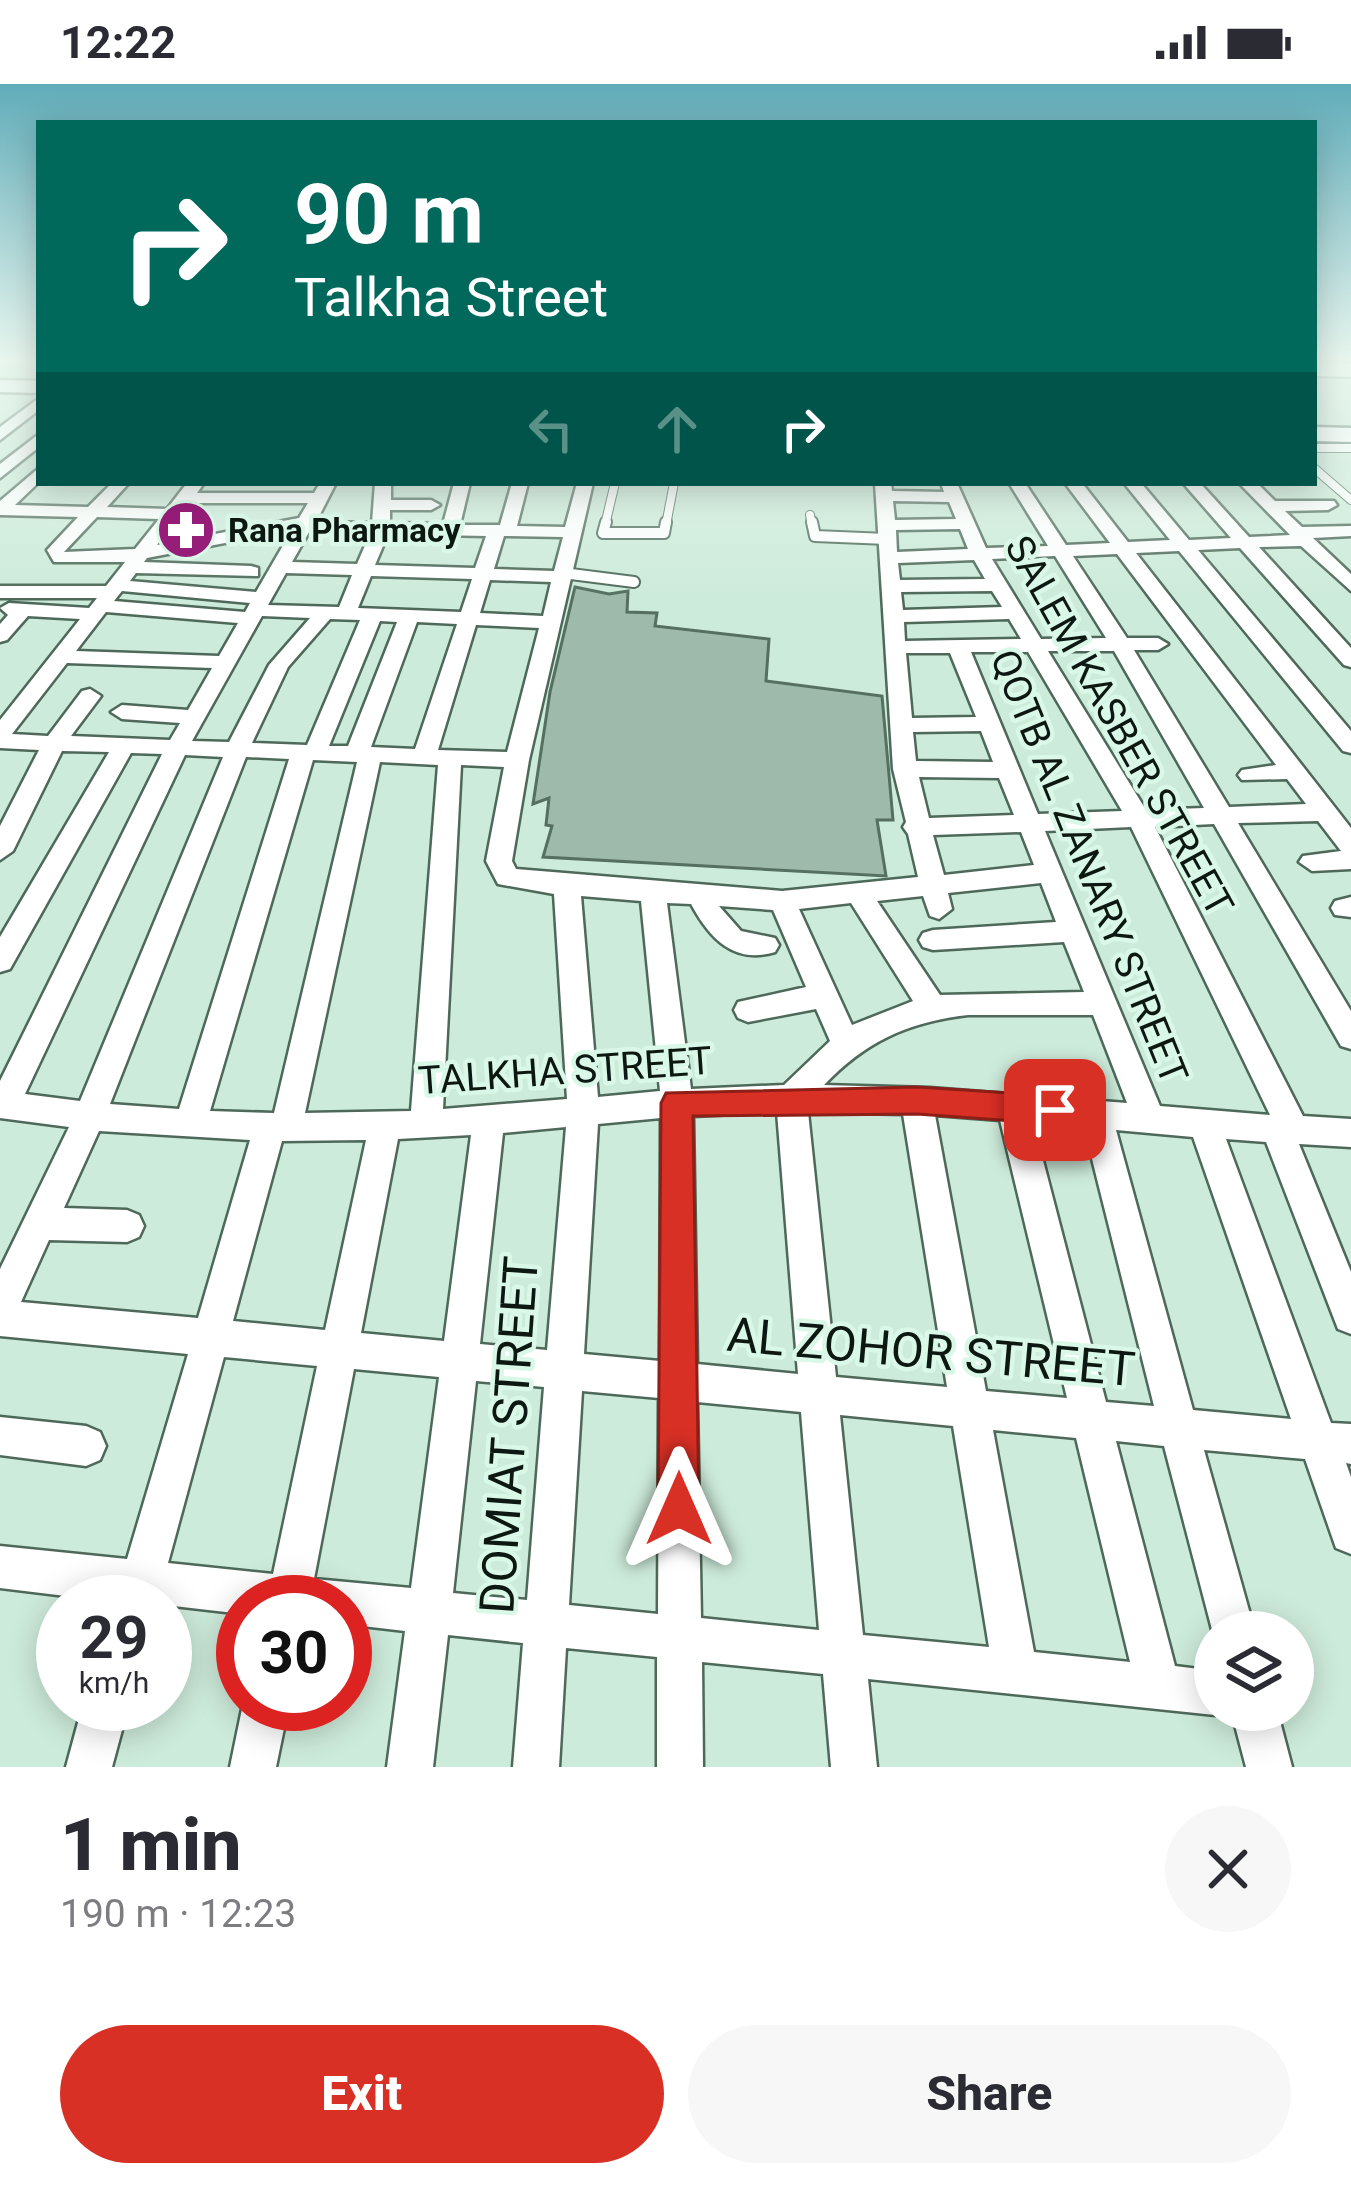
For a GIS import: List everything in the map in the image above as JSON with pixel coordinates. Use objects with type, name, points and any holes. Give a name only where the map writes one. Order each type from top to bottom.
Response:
[{"type":"street","points":[[0,439],[36,442]]},
{"type":"street","points":[[0,473],[36,443]]},
{"type":"street","points":[[0,510],[36,476]]},
{"type":"street","points":[[118,486],[58,554],[251,572]]},
{"type":"street","points":[[0,1307],[89,1118],[269,680],[289,652],[335,613],[365,570],[381,528],[383,486]]},
{"type":"street","points":[[143,1575],[211,1336],[278,1127],[364,755],[408,616],[461,486]]},
{"type":"street","points":[[426,1124],[437,757],[470,619],[519,486]]},
{"type":"street","points":[[584,486],[517,760],[499,861],[517,881],[782,901],[858,893],[935,897],[1050,873]]},
{"type":"street","points":[[1019,486],[1122,647],[1351,1037]]},
{"type":"street","points":[[1075,486],[1118,548],[1351,846]]},
{"type":"street","points":[[1135,486],[1351,746]]},
{"type":"street","points":[[1194,486],[1351,661]]},
{"type":"street","points":[[1250,486],[1351,585]]},
{"type":"street","points":[[0,510],[92,513],[263,490],[381,528],[573,532]]},
{"type":"street","points":[[224,571],[263,490]]},
{"type":"street","points":[[935,897],[905,769],[883,490],[952,490]]},
{"type":"street","name":"SALEM KASBER STREET","points":[[952,490],[980,555],[1140,821],[1286,1131],[1351,1316]]},
{"type":"street","points":[[184,498],[62,657],[10,709],[0,738],[517,760]]},
{"type":"street","points":[[385,505],[431,505]]},
{"type":"street","points":[[1271,506],[1328,505]]},
{"type":"street","points":[[135,560],[239,537],[315,508],[359,514]]},
{"type":"street","points":[[2,1105],[177,748],[315,508]]},
{"type":"street","points":[[887,541],[967,524]]},
{"type":"street","points":[[887,541],[980,555],[1351,531]]},
{"type":"street","points":[[98,560],[117,537]]},
{"type":"street","points":[[1328,563],[1351,562]]},
{"type":"street","points":[[282,567],[563,575]]},
{"type":"street","points":[[890,586],[998,585]]},
{"type":"street","points":[[0,592],[551,622]]},
{"type":"street","points":[[0,608],[22,610],[105,599]]},
{"type":"street","points":[[0,636],[22,610]]},
{"type":"street","points":[[892,616],[1016,613]]},
{"type":"street","points":[[190,1124],[309,753],[372,615]]},
{"type":"street","points":[[240,641],[289,652]]},
{"type":"street","points":[[895,646],[1158,644]]},
{"type":"street","name":"QOTB AL ZANARY STREET","points":[[958,646],[1149,1118]]},
{"type":"street","points":[[62,657],[222,669],[269,680]]},
{"type":"street","points":[[0,851],[54,743],[83,706],[10,709]]},
{"type":"street","points":[[122,712],[194,717]]},
{"type":"street","points":[[902,724],[989,724]]},
{"type":"street","points":[[0,962],[124,746]]},
{"type":"street","points":[[905,769],[1008,770]]},
{"type":"street","points":[[1250,775],[1293,771]]},
{"type":"street","points":[[915,827],[1324,812]]},
{"type":"street","points":[[1312,862],[1351,860]]},
{"type":"street","name":"DOMIAT STREET","points":[[536,1767],[583,1109],[567,886]]},
{"type":"street","points":[[653,892],[677,1103],[680,1767]]},
{"type":"street","points":[[858,893],[932,1006]]},
{"type":"street","points":[[700,896],[724,938],[765,945]]},
{"type":"street","points":[[782,901],[846,1044]]},
{"type":"street","points":[[933,940],[1073,931]]},
{"type":"street","points":[[748,1010],[827,995]]},
{"type":"street","points":[[854,1767],[791,1098],[846,1044],[932,1006],[1102,1004]]},
{"type":"street","name":"TALKHA STREET","points":[[2,1105],[89,1118],[278,1127],[426,1124],[583,1109],[791,1098],[917,1100],[1207,1127],[1351,1133]]},
{"type":"street","points":[[917,1100],[1015,1672]]},
{"type":"street","points":[[1013,1107],[1158,1687]]},
{"type":"street","points":[[1096,1114],[1227,1611]]},
{"type":"street","points":[[410,1767],[489,1120]]},
{"type":"street","points":[[293,1575],[385,1126]]},
{"type":"street","points":[[1207,1127],[1335,1442],[1351,1533]]},
{"type":"street","points":[[40,1224],[127,1226]]},
{"type":"street","name":"AL ZOHOR STREET","points":[[0,1318],[1335,1442]]},
{"type":"street","points":[[0,1436],[86,1446]]},
{"type":"street","points":[[0,1567],[44,1575]]},
{"type":"street","points":[[372,1606],[1194,1691]]},
{"type":"street","points":[[88,1767],[98,1731]]},
{"type":"street","points":[[253,1767],[260,1731]]},
{"type":"street","points":[[1260,1731],[1269,1767]]},
{"type":"lane","points":[[1317,447],[1350,439]]},
{"type":"lane","points":[[1317,471],[1351,500]]},
{"type":"lane","points":[[614,486],[604,533],[654,537],[664,532],[673,486]]},
{"type":"lane","points":[[810,515],[815,536],[887,541]]},
{"type":"lane","points":[[563,575],[634,582]]},
{"type":"building","points":[[575,587],[609,594],[628,591],[627,612],[657,613],[655,626],[769,639],[766,681],[882,696],[893,820],[877,820],[886,876],[543,857],[552,826],[546,825],[549,798],[533,804],[550,692]]},
{"type":"place","name":"Rana Pharmacy","points":[[186,530]]},
{"type":"route","points":[[679,1509],[677,1103],[917,1100],[1055,1110]]}]
